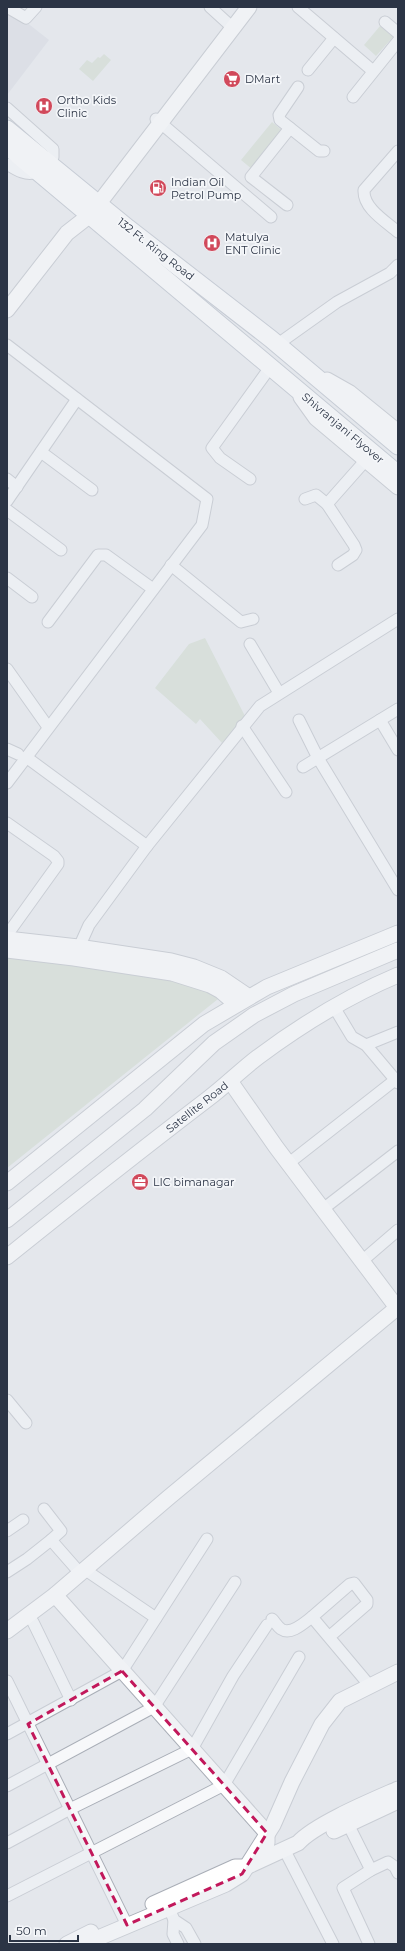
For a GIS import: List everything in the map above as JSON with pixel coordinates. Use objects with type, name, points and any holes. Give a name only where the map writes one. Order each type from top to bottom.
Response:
[{"type":"main road","name":"132 Ft. Ring Road","points":[[7,129],[44,168],[91,207],[289,382]]},
{"type":"main road","name":"132 Ft. Ring Road","points":[[7,146],[44,168]]},
{"type":"main road","name":"132 Ft. Ring Road","points":[[91,207],[278,344],[306,368]]},
{"type":"main road","name":"Shivranjani Flyover","points":[[306,368],[398,446]]},
{"type":"main road","name":"Shivranjani Flyover","points":[[289,382],[398,474]]},
{"type":"street","points":[[7,7],[26,18],[36,7]]},
{"type":"street","points":[[210,7],[230,26]]},
{"type":"street","points":[[7,310],[67,233],[91,207],[230,26],[241,7]]},
{"type":"street","points":[[230,26],[249,7]]},
{"type":"street","points":[[298,7],[373,71]]},
{"type":"street","points":[[385,22],[398,33]]},
{"type":"street","points":[[308,70],[334,38]]},
{"type":"street","points":[[352,96],[398,41]]},
{"type":"street","points":[[298,87],[278,115],[280,120],[319,151],[324,151]]},
{"type":"street","points":[[7,108],[53,149],[53,157],[44,168],[30,174],[19,171],[7,164]]},
{"type":"street","points":[[158,120],[271,217]]},
{"type":"street","points":[[240,190],[290,128]]},
{"type":"street","points":[[398,151],[364,190],[364,198],[369,206],[398,232]]},
{"type":"street","points":[[251,177],[287,205]]},
{"type":"street","points":[[7,300],[62,228],[91,207]]},
{"type":"street","points":[[278,344],[331,306],[390,273],[398,266]]},
{"type":"street","points":[[7,345],[207,499],[202,525],[48,727],[22,755],[7,783]]},
{"type":"street","points":[[250,479],[220,458],[212,448],[271,366]]},
{"type":"street","points":[[306,368],[350,393],[398,432]]},
{"type":"street","points":[[289,382],[316,418],[365,461],[398,487]]},
{"type":"street","points":[[7,501],[78,399]]},
{"type":"street","points":[[41,452],[92,490]]},
{"type":"street","points":[[327,504],[365,461]]},
{"type":"street","points":[[7,479],[17,487]]},
{"type":"street","points":[[305,500],[316,495],[327,504],[354,545],[356,550],[353,555],[338,565]]},
{"type":"street","points":[[7,510],[61,550]]},
{"type":"street","points":[[48,622],[98,555],[106,555],[153,589]]},
{"type":"street","points":[[171,566],[241,622],[253,619]]},
{"type":"street","points":[[7,578],[32,597]]},
{"type":"street","points":[[76,952],[89,925],[146,846],[242,726],[260,706],[398,619]]},
{"type":"street","points":[[250,644],[279,694]]},
{"type":"street","points":[[7,669],[48,727]]},
{"type":"street","points":[[302,768],[398,709]]},
{"type":"street","points":[[299,720],[318,758],[398,890]]},
{"type":"street","points":[[380,720],[398,750]]},
{"type":"street","points":[[242,726],[286,792]]},
{"type":"street","points":[[7,749],[22,755],[146,846]]},
{"type":"street","points":[[7,823],[54,856],[58,861],[58,864],[7,935]]},
{"type":"street","points":[[7,1184],[200,1027],[249,996],[288,978],[398,933]]},
{"type":"street","points":[[7,939],[172,973],[196,980],[221,991],[236,1004]]},
{"type":"street","points":[[7,950],[128,954],[194,967],[221,978],[249,996]]},
{"type":"street","points":[[7,1220],[145,1109],[213,1044],[254,1015],[294,994],[398,950]]},
{"type":"street","name":"Satellite Road","points":[[7,1257],[115,1170],[230,1081],[256,1058],[334,1007],[371,986],[398,975]]},
{"type":"street","points":[[289,1163],[397,1082],[366,1045],[352,1037],[334,1007]]},
{"type":"street","points":[[200,1027],[213,1044]]},
{"type":"street","points":[[366,1045],[398,1032]]},
{"type":"street","points":[[7,1630],[54,1595],[168,1498],[398,1308],[323,1209],[230,1081]]},
{"type":"street","points":[[323,1209],[398,1151]]},
{"type":"street","points":[[362,1261],[398,1230]]},
{"type":"street","points":[[7,1400],[26,1423]]},
{"type":"street","points":[[7,1572],[27,1559],[61,1531],[44,1509]]},
{"type":"street","points":[[7,1531],[22,1520]]},
{"type":"street","points":[[7,1734],[28,1724],[122,1671],[207,1539]]},
{"type":"street","points":[[51,1540],[82,1571],[156,1618]]},
{"type":"street","points":[[7,1786],[154,1707],[235,1582]]},
{"type":"street","points":[[7,1843],[70,1809],[192,1749],[233,1676],[270,1622],[281,1629],[296,1629],[350,1584],[354,1583],[368,1600],[368,1604],[329,1637]]},
{"type":"street","points":[[54,1595],[224,1785],[270,1829],[284,1850],[333,1944]]},
{"type":"street","points":[[312,1617],[370,1686]]},
{"type":"street","points":[[33,1622],[71,1700]]},
{"type":"street","points":[[7,1896],[92,1854],[224,1785],[299,1657]]},
{"type":"street","points":[[67,1944],[125,1921],[171,1914],[242,1874],[270,1829],[322,1724],[340,1701],[398,1672]]},
{"type":"street","points":[[7,1681],[125,1921]]},
{"type":"street","points":[[346,1819],[398,1789]]},
{"type":"street","points":[[84,1944],[125,1921],[235,1867],[246,1866],[298,1843],[303,1837],[346,1819],[398,1801]]},
{"type":"street","points":[[346,1819],[371,1870]]},
{"type":"street","points":[[266,1857],[270,1829]]},
{"type":"street","points":[[369,1944],[343,1888],[371,1870],[388,1862],[395,1867],[398,1873]]},
{"type":"street","points":[[171,1914],[173,1934],[178,1944]]},
{"type":"street","points":[[171,1914],[186,1928],[195,1944]]},
{"type":"highlighted area","points":[[122,1671],[267,1833],[242,1874],[127,1925],[28,1724]]},
{"type":"shaded area","points":[[7,7],[49,40],[7,95]]},
{"type":"green space","points":[[380,26],[393,37],[376,56],[364,45]]},
{"type":"green space","points":[[104,54],[111,60],[93,81],[79,69],[87,60],[92,63]]},
{"type":"green space","points":[[272,122],[284,132],[253,170],[241,160]]},
{"type":"green space","points":[[205,638],[246,718],[222,743],[200,719],[196,724],[155,688],[189,644]]},
{"type":"green space","points":[[7,944],[79,954],[223,995],[7,1168]]},
{"type":"place","name":"DMart","points":[[232,79]]},
{"type":"place","name":"Ortho Kids Clinic","points":[[44,106]]},
{"type":"place","name":"Indian Oil Petrol Pump","points":[[158,188]]},
{"type":"place","name":"Matulya ENT Clinic","points":[[212,243]]},
{"type":"place","name":"LIC bimanagar","points":[[140,1182]]}]
